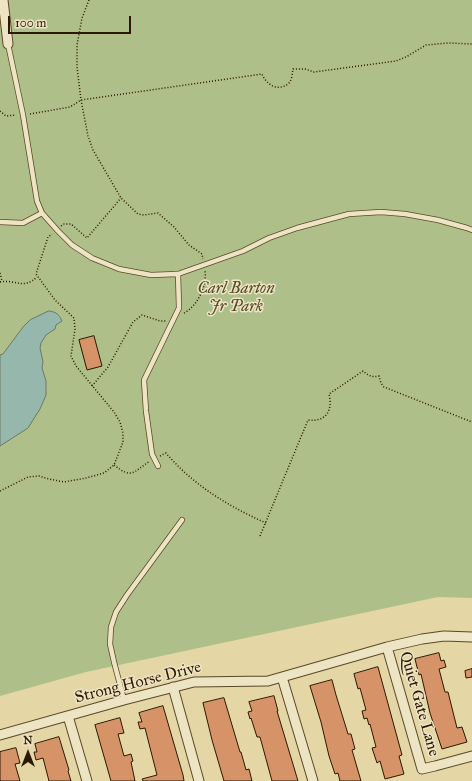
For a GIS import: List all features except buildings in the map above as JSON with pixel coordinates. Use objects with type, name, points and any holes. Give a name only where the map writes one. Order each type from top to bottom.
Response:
[{"type":"street","points":[[3,0],[8,44]]},
{"type":"street","points":[[0,27],[8,44]]},
{"type":"street","name":"Strong Horse Drive","points":[[0,735],[172,687],[204,681],[268,681],[387,647],[422,639],[444,636],[472,637]]},
{"type":"street","name":"Quiet Gate Lane","points":[[387,647],[422,768],[472,756]]},
{"type":"street","points":[[282,677],[313,781]]},
{"type":"street","points":[[172,687],[199,781]]},
{"type":"street","points":[[68,716],[87,781]]},
{"type":"lane","points":[[8,44],[23,114],[37,201],[42,212],[57,230],[72,244],[92,258],[119,268],[151,274],[178,274],[243,252],[269,238],[297,228],[349,214],[381,212],[405,214],[438,220],[472,230]]},
{"type":"lane","points":[[0,222],[23,223],[42,212]]},
{"type":"lane","points":[[158,466],[152,454],[146,411],[144,380],[179,308],[178,274]]},
{"type":"lane","points":[[124,700],[110,644],[111,627],[116,612],[126,595],[182,520]]},
{"type":"path","points":[[89,0],[82,18],[78,45],[78,67],[80,100],[88,136],[93,150],[121,198],[138,214],[144,215],[158,213],[174,226],[189,245],[202,254],[206,278],[203,291],[197,301],[187,311],[168,320],[160,321],[142,315],[133,322],[108,367],[92,386]]},
{"type":"path","points":[[0,111],[6,116],[23,114],[70,107],[80,100],[262,74],[264,81],[271,86],[280,87],[288,84],[292,78],[293,69],[305,69],[314,72],[396,61],[426,45],[448,43],[472,44]]},
{"type":"path","points":[[0,491],[28,477],[39,476],[64,482],[104,473],[114,465],[123,442],[120,422],[114,412],[76,366],[71,356],[75,329],[74,318],[54,300],[36,274],[48,237],[64,224],[71,224],[87,238],[121,198]]},
{"type":"path","points":[[0,273],[1,282],[24,285],[31,283],[38,277]]},
{"type":"path","points":[[260,536],[308,420],[317,421],[322,418],[330,408],[331,402],[329,394],[363,371],[370,376],[379,376],[384,387],[472,422]]},
{"type":"path","points":[[114,465],[122,472],[131,474],[154,458],[166,453],[195,482],[211,494],[250,516],[266,522]]},
{"type":"green space","name":"Carl Barton Jr Park","points":[[0,0],[472,0],[472,598],[438,597],[86,672],[0,696]]},
{"type":"water","points":[[49,311],[57,314],[62,321],[56,325],[55,329],[46,335],[41,343],[40,348],[43,362],[42,368],[46,381],[46,395],[40,409],[28,428],[0,446],[0,355],[3,354],[30,320]]}]
